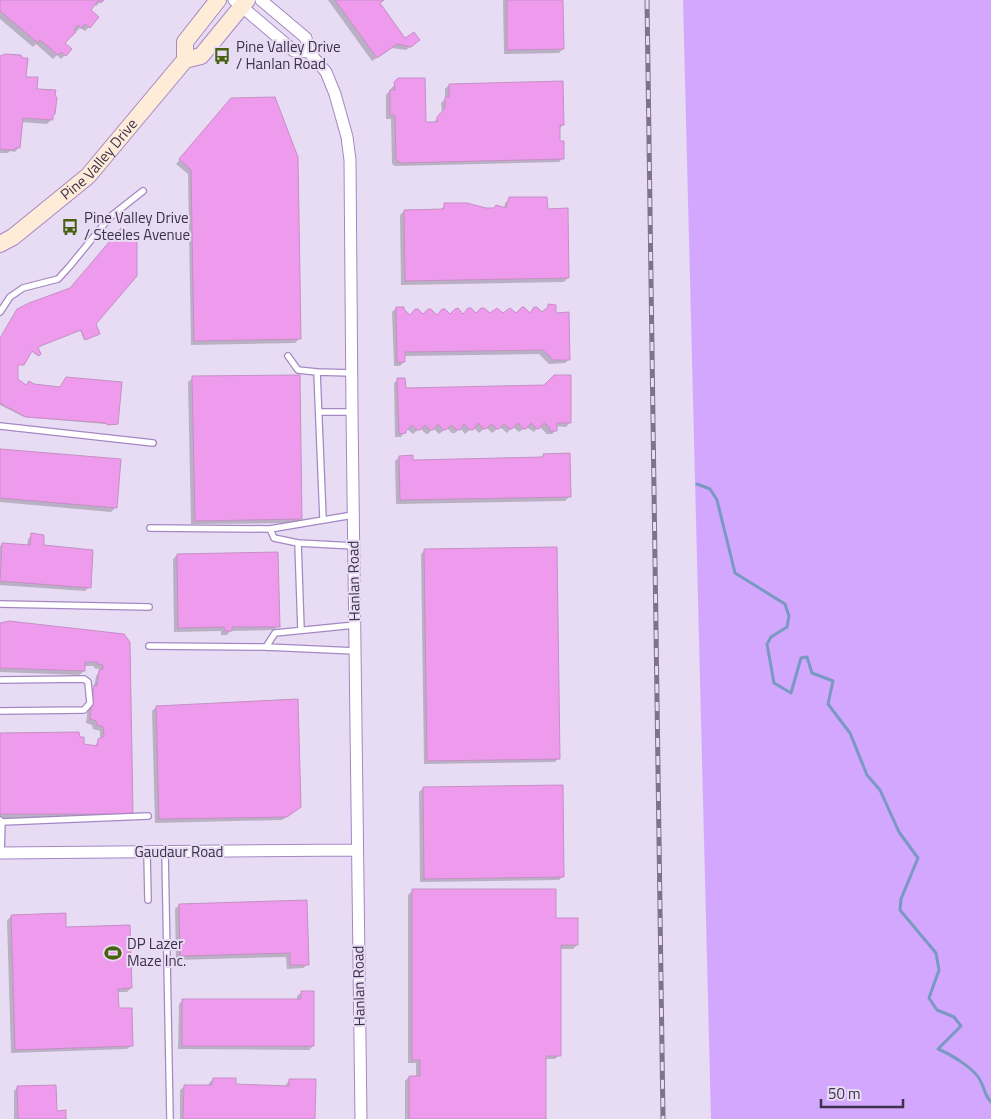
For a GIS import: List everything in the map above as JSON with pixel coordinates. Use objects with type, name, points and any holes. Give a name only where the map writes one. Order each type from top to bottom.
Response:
[{"type":"main road","name":"Pine Valley Drive","points":[[185,60],[185,42],[218,0]]},
{"type":"main road","name":"Pine Valley Drive","points":[[3,242],[88,176],[185,60],[201,56],[241,2]]},
{"type":"street","name":"Hanlan Road","points":[[261,0],[306,38],[309,52],[326,72],[335,94],[350,154],[361,1119]]},
{"type":"street","points":[[241,2],[294,51],[309,52]]},
{"type":"street","name":"Gaudaur Road","points":[[0,853],[357,850]]},
{"type":"lane","points":[[0,312],[10,296],[23,288],[58,279],[110,217],[143,191]]},
{"type":"lane","points":[[288,356],[298,370],[352,373]]},
{"type":"lane","points":[[317,372],[323,520]]},
{"type":"lane","points":[[319,412],[352,412]]},
{"type":"lane","points":[[0,426],[153,443]]},
{"type":"lane","points":[[150,528],[270,529],[354,515]]},
{"type":"lane","points":[[270,529],[274,538],[298,543],[354,546]]},
{"type":"lane","points":[[298,543],[300,630]]},
{"type":"lane","points":[[0,604],[149,607]]},
{"type":"lane","points":[[266,647],[275,633],[355,625]]},
{"type":"lane","points":[[149,646],[266,647],[355,651]]},
{"type":"lane","points":[[0,680],[84,679],[88,682],[90,703],[84,710],[0,711]]},
{"type":"lane","points":[[0,853],[1,821],[148,816]]},
{"type":"lane","points":[[147,852],[148,900]]},
{"type":"lane","points":[[165,852],[170,1119]]},
{"type":"shaded area","points":[[683,0],[991,0],[991,1119],[711,1119]]},
{"type":"building","points":[[0,0],[104,0],[101,3],[97,2],[91,10],[99,17],[90,28],[85,24],[81,28],[78,25],[74,30],[76,32],[65,43],[72,49],[66,56],[61,52],[58,55],[40,40],[38,43],[0,11]]},
{"type":"building","points":[[335,0],[384,0],[380,3],[405,38],[414,32],[420,40],[411,47],[397,44],[377,58]]},
{"type":"building","points":[[507,0],[563,0],[564,49],[507,50]]},
{"type":"building","points":[[5,54],[21,55],[23,58],[28,58],[26,77],[38,77],[37,89],[56,90],[55,95],[57,98],[53,120],[23,118],[20,148],[13,150],[0,149],[0,56]]},
{"type":"building","points":[[398,78],[425,78],[426,122],[437,122],[437,117],[445,108],[445,97],[449,97],[449,84],[563,81],[564,125],[560,125],[560,141],[564,141],[564,159],[400,163],[396,159],[395,115],[390,115],[390,90],[395,90],[394,82]]},
{"type":"building","points":[[275,97],[298,157],[301,339],[194,341],[191,170],[179,159],[231,98]]},
{"type":"building","points":[[509,197],[547,197],[548,209],[568,208],[569,278],[405,281],[404,210],[444,209],[444,203],[467,203],[486,208],[494,208],[496,205],[506,208]]},
{"type":"building","points":[[121,228],[130,236],[133,232],[137,235],[137,276],[96,324],[100,334],[85,340],[81,330],[38,347],[41,354],[39,356],[32,351],[24,365],[18,365],[18,379],[26,385],[29,381],[34,384],[60,387],[66,377],[122,382],[118,424],[108,425],[106,423],[26,417],[0,403],[0,338],[17,309],[70,288]]},
{"type":"building","points":[[548,304],[556,305],[556,313],[569,312],[570,360],[553,360],[543,350],[405,352],[405,362],[397,362],[396,307],[404,307],[410,315],[415,309],[418,309],[423,314],[428,309],[431,309],[437,315],[442,309],[445,309],[450,314],[458,308],[463,314],[468,308],[471,308],[476,313],[481,308],[484,308],[490,313],[497,308],[503,313],[510,308],[516,313],[524,307],[530,313],[534,307],[537,307],[542,312],[548,307]]},
{"type":"building","points":[[300,375],[302,519],[195,521],[192,376]]},
{"type":"building","points":[[554,375],[571,375],[571,423],[557,423],[557,431],[549,431],[550,428],[544,423],[539,429],[531,423],[526,429],[523,429],[518,423],[512,429],[504,424],[497,429],[491,424],[486,429],[483,429],[478,423],[473,430],[470,430],[464,424],[460,430],[451,425],[444,430],[438,424],[433,430],[430,430],[425,425],[420,430],[417,430],[412,425],[406,433],[399,434],[397,378],[405,378],[406,388],[544,385]]},
{"type":"building","points":[[0,449],[121,459],[117,508],[0,498]]},
{"type":"building","points":[[570,453],[571,497],[400,500],[399,456],[413,455],[413,460],[543,457],[543,454]]},
{"type":"building","points":[[31,533],[44,535],[44,545],[93,550],[91,588],[0,581],[2,543],[30,545]]},
{"type":"building","points":[[557,547],[560,759],[427,761],[424,549]]},
{"type":"building","points":[[278,552],[280,627],[232,627],[232,631],[225,631],[224,627],[178,628],[177,554]]},
{"type":"building","points":[[9,621],[124,634],[130,642],[133,814],[0,814],[0,733],[79,732],[80,737],[84,737],[84,744],[97,746],[98,739],[104,736],[103,727],[90,719],[94,685],[97,686],[99,670],[103,669],[103,665],[97,664],[98,662],[85,662],[85,671],[0,668],[0,623]]},
{"type":"building","points":[[298,699],[301,807],[287,817],[159,819],[156,706]]},
{"type":"building","points":[[563,785],[564,877],[424,879],[423,787]]},
{"type":"building","points":[[412,889],[556,889],[556,918],[578,918],[578,945],[561,945],[561,1056],[546,1056],[546,1119],[409,1119],[409,1076],[420,1076],[420,1060],[412,1060]]},
{"type":"building","points":[[307,900],[309,965],[290,965],[290,953],[180,956],[179,904]]},
{"type":"building","points":[[66,913],[66,927],[130,925],[132,988],[118,989],[119,1008],[132,1008],[133,1046],[15,1050],[11,915]]},
{"type":"building","points":[[301,991],[314,991],[314,1046],[182,1046],[182,999],[301,999]]},
{"type":"building","points":[[213,1078],[236,1078],[236,1084],[289,1086],[289,1079],[316,1079],[315,1119],[183,1119],[184,1085],[212,1085]]},
{"type":"building","points":[[56,1085],[57,1111],[66,1110],[66,1119],[18,1119],[17,1086]]},
{"type":"waterway","points":[[697,484],[710,489],[717,500],[735,573],[785,604],[789,616],[787,627],[771,637],[767,644],[774,683],[791,693],[801,658],[807,657],[812,673],[833,681],[828,704],[850,733],[867,775],[880,790],[899,832],[918,858],[901,899],[900,910],[936,953],[939,970],[929,998],[937,1010],[954,1017],[961,1026],[938,1049],[973,1071],[980,1080],[991,1102]]},
{"type":"railway","points":[[647,0],[663,1119]]},
{"type":"place","name":"Pine Valley Drive / Hanlan Road","points":[[222,56]]},
{"type":"place","name":"Pine Valley Drive / Steeles Avenue","points":[[70,227]]},
{"type":"place","name":"DP Lazer Maze Inc.","points":[[113,953]]}]
